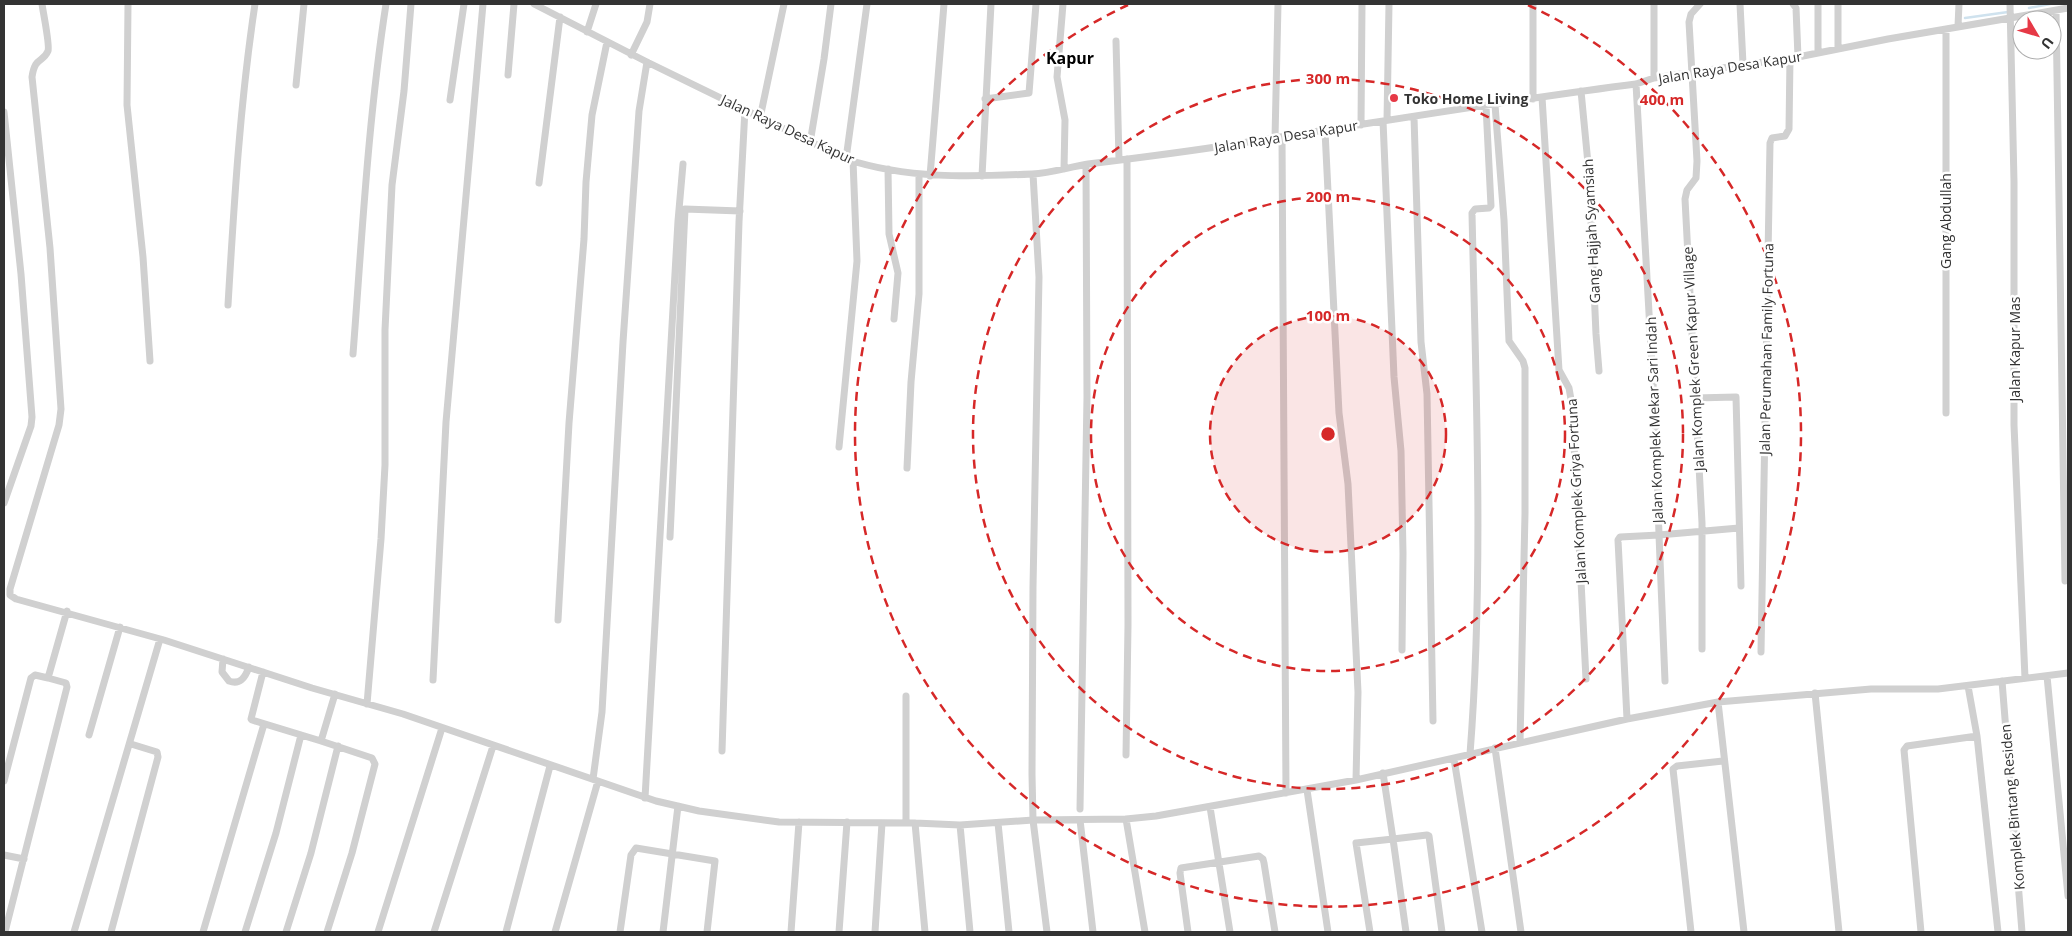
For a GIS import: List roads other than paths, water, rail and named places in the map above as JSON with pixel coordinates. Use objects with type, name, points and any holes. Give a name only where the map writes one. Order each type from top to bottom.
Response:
[{"type":"street","points":[[42,4],[48,48],[44,56],[35,63],[32,77],[50,248],[61,408],[59,425],[10,593],[16,599],[120,627],[367,704],[645,798],[738,817],[799,822],[960,825],[1033,820],[1126,819],[1307,790],[1454,759],[1627,719],[1718,702],[1871,688],[1938,689],[2068,673]]},
{"type":"street","points":[[128,4],[127,105],[143,257],[150,361]]},
{"type":"street","points":[[228,304],[235,195],[250,37],[256,4]]},
{"type":"street","points":[[296,85],[304,4]]},
{"type":"street","points":[[352,354],[366,172],[386,4]]},
{"type":"street","points":[[367,704],[381,539],[385,465],[385,330],[392,185],[404,91],[411,4]]},
{"type":"street","points":[[450,100],[464,4]]},
{"type":"street","points":[[433,680],[446,422],[483,4]]},
{"type":"street","points":[[508,75],[514,4]]},
{"type":"street","name":"Jalan Raya Desa Kapur","points":[[534,4],[606,42],[745,109],[810,143],[849,160],[930,176],[1033,174],[1636,84],[1654,78],[1798,57],[1958,26],[2010,19]]},
{"type":"street","points":[[587,32],[596,4]]},
{"type":"street","points":[[632,54],[647,22],[650,4]]},
{"type":"street","points":[[760,118],[784,4]]},
{"type":"street","points":[[810,143],[831,4]]},
{"type":"street","points":[[839,448],[857,261],[849,160],[867,4]]},
{"type":"street","points":[[930,176],[944,4]]},
{"type":"street","points":[[982,176],[991,4]]},
{"type":"street","points":[[986,99],[1029,93],[1036,4]]},
{"type":"street","points":[[1062,4],[1057,77],[1065,120],[1064,169]]},
{"type":"street","points":[[1278,4],[1286,793]]},
{"type":"street","points":[[1360,125],[1362,4]]},
{"type":"street","points":[[1389,4],[1385,121],[1394,377],[1401,451],[1403,544],[1402,650]]},
{"type":"street","points":[[1533,4],[1533,99]]},
{"type":"street","points":[[1654,4],[1654,78]]},
{"type":"street","name":"Jalan Komplek Green Kapur Village","points":[[1700,4],[1689,19],[1697,161],[1696,178],[1687,190],[1685,199],[1701,531],[1702,649]]},
{"type":"street","points":[[1740,4],[1743,64]]},
{"type":"street","points":[[1793,4],[1796,8],[1798,57]]},
{"type":"street","points":[[1818,4],[1818,52]]},
{"type":"street","points":[[1838,4],[1838,49]]},
{"type":"street","points":[[1958,26],[1959,4]]},
{"type":"street","name":"Jalan Kapur Mas","points":[[2010,4],[2014,163],[2014,425],[2025,678]]},
{"type":"street","points":[[539,183],[560,17]]},
{"type":"street","name":"Gang Abdullah","points":[[1946,29],[1946,413]]},
{"type":"street","points":[[1116,41],[1119,160]]},
{"type":"street","points":[[558,620],[569,423],[586,182],[592,115],[606,42]]},
{"type":"street","name":"Jalan Perumahan Family Fortuna","points":[[1761,652],[1770,142],[1772,138],[1785,136],[1789,129],[1790,58]]},
{"type":"street","points":[[2057,60],[2065,581]]},
{"type":"street","points":[[555,932],[595,780],[602,712],[623,342],[639,111],[647,62]]},
{"type":"street","name":"Jalan Komplek Mekar Sari Indah","points":[[1627,719],[1618,540],[1620,538],[1659,535],[1656,436],[1636,84]]},
{"type":"street","name":"Gang Hajjah Syamsiah","points":[[1581,91],[1589,174],[1599,371]]},
{"type":"street","name":"Jalan Komplek Griya Fortuna","points":[[1542,97],[1559,370],[1570,393],[1574,432],[1586,679]]},
{"type":"street","points":[[1495,104],[1504,220],[1509,341],[1523,361],[1525,368],[1526,467],[1520,743]]},
{"type":"street","points":[[1470,754],[1478,630],[1477,439],[1472,213],[1475,209],[1489,208],[1491,204],[1486,106]]},
{"type":"street","points":[[722,751],[745,109]]},
{"type":"street","points":[[4,112],[21,274],[32,417],[31,426],[4,503]]},
{"type":"street","points":[[1414,117],[1420,342],[1428,394],[1433,721]]},
{"type":"street","points":[[1325,131],[1338,413],[1348,484],[1358,692],[1356,780]]},
{"type":"street","points":[[1126,755],[1128,625],[1127,159]]},
{"type":"street","points":[[645,798],[678,221],[683,164]]},
{"type":"street","points":[[1080,809],[1087,398],[1086,165]]},
{"type":"street","points":[[888,169],[889,234],[898,273],[894,319]]},
{"type":"street","points":[[907,468],[911,382],[919,294],[919,174]]},
{"type":"street","points":[[1033,174],[1039,277],[1033,587],[1033,820],[1047,932]]},
{"type":"street","points":[[670,537],[685,209],[740,211]]},
{"type":"street","points":[[1695,398],[1736,397],[1741,586]]},
{"type":"street","points":[[1664,681],[1659,535],[1739,528]]},
{"type":"street","points":[[48,678],[66,612]]},
{"type":"street","points":[[89,735],[120,627]]},
{"type":"street","points":[[74,932],[131,744],[160,639]]},
{"type":"street","points":[[223,659],[222,672],[228,681],[236,682],[243,679],[249,668]]},
{"type":"street","points":[[263,672],[250,719],[372,758],[375,764],[352,854],[328,932]]},
{"type":"street","points":[[4,781],[32,678],[35,675],[68,685],[5,932]]},
{"type":"street","points":[[2047,676],[2068,896]]},
{"type":"street","name":"Komplek Bintang Residen","points":[[2002,681],[2022,932]]},
{"type":"street","points":[[1968,686],[1977,736],[1998,932]]},
{"type":"street","points":[[321,741],[335,694]]},
{"type":"street","points":[[1815,694],[1839,932]]},
{"type":"street","points":[[906,696],[906,823]]},
{"type":"street","points":[[1718,702],[1723,761],[1744,932]]},
{"type":"street","points":[[203,932],[264,724]]},
{"type":"street","points":[[378,932],[442,728]]},
{"type":"street","points":[[245,932],[276,833],[301,735]]},
{"type":"street","points":[[1921,932],[1904,750],[1907,746],[1977,736]]},
{"type":"street","points":[[111,932],[158,757],[157,752],[131,744]]},
{"type":"street","points":[[286,932],[311,853],[338,746]]},
{"type":"street","points":[[434,932],[493,746]]},
{"type":"street","points":[[1495,748],[1521,932]]},
{"type":"street","points":[[1454,759],[1482,932]]},
{"type":"street","points":[[1691,932],[1674,769],[1677,766],[1723,761]]},
{"type":"street","points":[[506,932],[550,766]]},
{"type":"street","points":[[1383,773],[1406,932]]},
{"type":"street","points":[[1307,790],[1328,932]]},
{"type":"street","points":[[663,932],[674,854],[678,806]]},
{"type":"street","points":[[1210,807],[1230,932]]},
{"type":"street","points":[[1126,819],[1145,932]]},
{"type":"street","points":[[1080,820],[1093,932]]},
{"type":"street","points":[[791,932],[799,822]]},
{"type":"street","points":[[839,932],[846,822]]},
{"type":"street","points":[[875,932],[882,823]]},
{"type":"street","points":[[915,823],[925,932]]},
{"type":"street","points":[[998,823],[1009,932]]},
{"type":"street","points":[[960,825],[970,932]]},
{"type":"street","points":[[1370,932],[1356,843],[1427,835],[1429,836],[1442,932]]},
{"type":"street","points":[[620,932],[633,850],[636,848],[716,862],[707,932]]},
{"type":"street","points":[[4,855],[24,859]]},
{"type":"street","points":[[1188,932],[1180,869],[1259,856],[1262,858],[1275,932]]},
{"type":"waterway","points":[[2029,8],[2050,4]]},
{"type":"waterway","points":[[1965,18],[2008,12]]},
{"type":"place","name":"Toko Home Living","points":[[1394,98]]},
{"type":"district","name":"Kapur","points":[[1070,58]]}]
